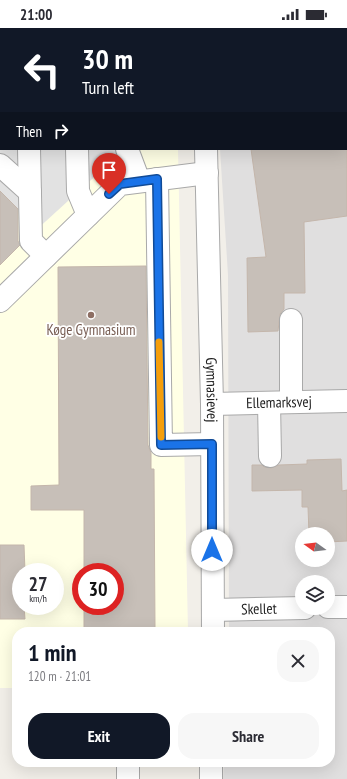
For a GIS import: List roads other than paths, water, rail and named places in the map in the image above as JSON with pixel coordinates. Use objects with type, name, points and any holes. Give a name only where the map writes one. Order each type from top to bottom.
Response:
[{"type":"street","points":[[29,150],[31,241],[46,256]]},
{"type":"street","points":[[77,150],[78,191],[88,215]]},
{"type":"street","points":[[128,150],[148,180],[161,445],[212,444]]},
{"type":"street","name":"Gymnasievej","points":[[206,150],[212,404],[213,627]]},
{"type":"street","points":[[0,165],[30,192]]},
{"type":"street","points":[[0,301],[120,184],[207,173]]},
{"type":"street","points":[[270,456],[280,402],[291,320]]},
{"type":"street","name":"Ellemarksvej","points":[[212,404],[347,401]]},
{"type":"street","points":[[335,608],[347,607]]},
{"type":"street","name":"Skellet","points":[[213,610],[295,608]]},
{"type":"street","points":[[128,767],[128,779]]},
{"type":"street","points":[[210,779],[211,767]]},
{"type":"place","name":"Køge Gymnasium","points":[[91,315]]}]
